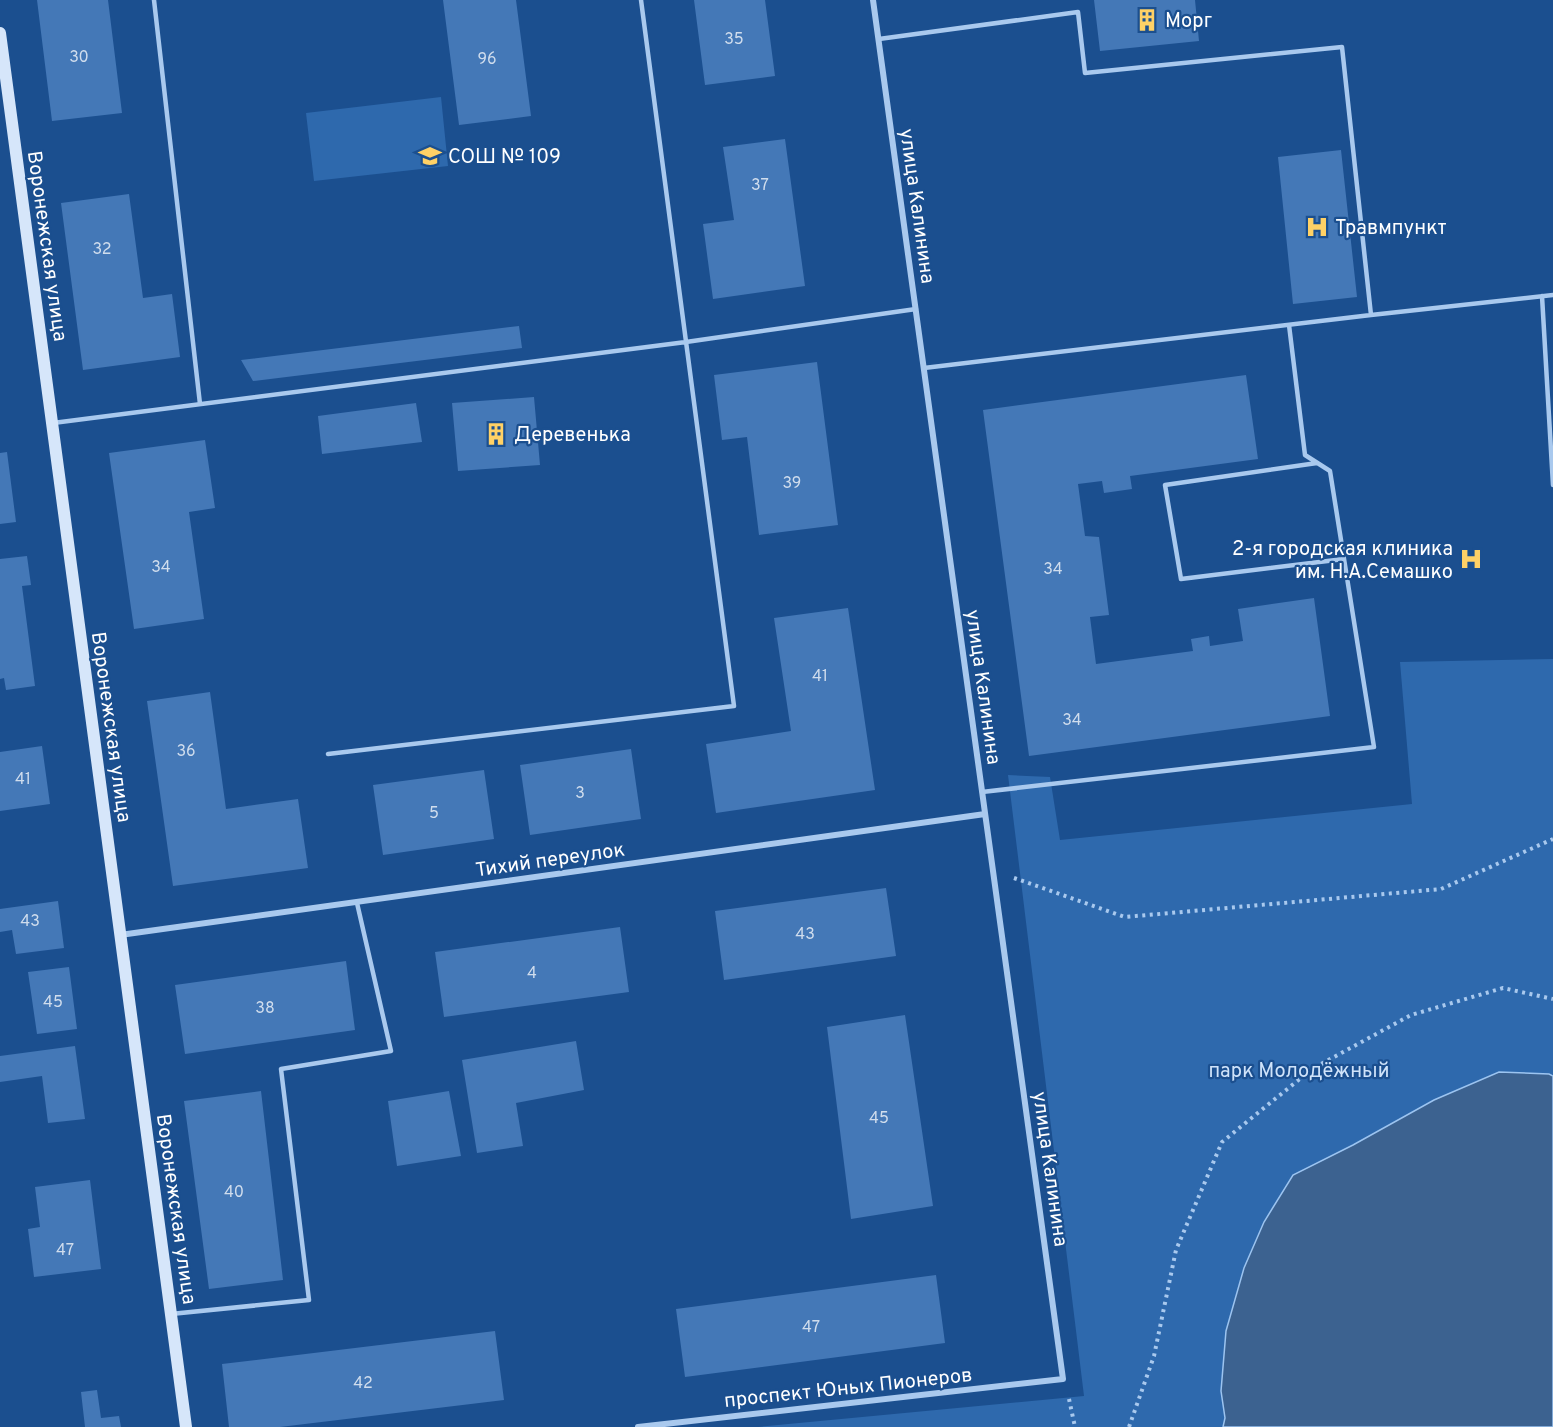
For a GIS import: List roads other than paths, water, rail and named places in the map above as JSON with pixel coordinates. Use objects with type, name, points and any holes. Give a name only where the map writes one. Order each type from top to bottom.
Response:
[{"type":"street","name":"улица Калинина","points":[[873,0],[1063,1379]]},
{"type":"street","name":"Воронежская улица","points":[[0,33],[186,1427]]},
{"type":"street","name":"Тихий переулок","points":[[120,935],[985,814]]},
{"type":"street","name":"проспект Юных Пионеров","points":[[638,1427],[1063,1379]]},
{"type":"lane","points":[[154,0],[201,404]]},
{"type":"lane","points":[[328,754],[734,706],[641,0]]},
{"type":"lane","points":[[879,39],[1078,12],[1085,73],[1342,47],[1371,315]]},
{"type":"lane","points":[[924,368],[1553,295]]},
{"type":"lane","points":[[1542,296],[1553,485]]},
{"type":"lane","points":[[52,423],[686,342],[916,309]]},
{"type":"lane","points":[[982,792],[1374,747],[1330,471],[1305,455],[1289,325]]},
{"type":"lane","points":[[1317,463],[1165,485],[1181,579],[1344,559]]},
{"type":"lane","points":[[171,1314],[309,1300],[281,1069],[391,1051],[357,903]]},
{"type":"place","name":"Морг","points":[[1147,20]]},
{"type":"place","name":"СОШ № 109","points":[[430,156]]},
{"type":"place","name":"Травмпункт","points":[[1317,227]]},
{"type":"place","name":"Деревенька","points":[[496,434]]},
{"type":"place","name":"2-я городская клиника им. Н.А.Семашко","points":[[1471,559]]},
{"type":"park label","name":"парк Молодёжный","points":[[1299,1070]]}]
